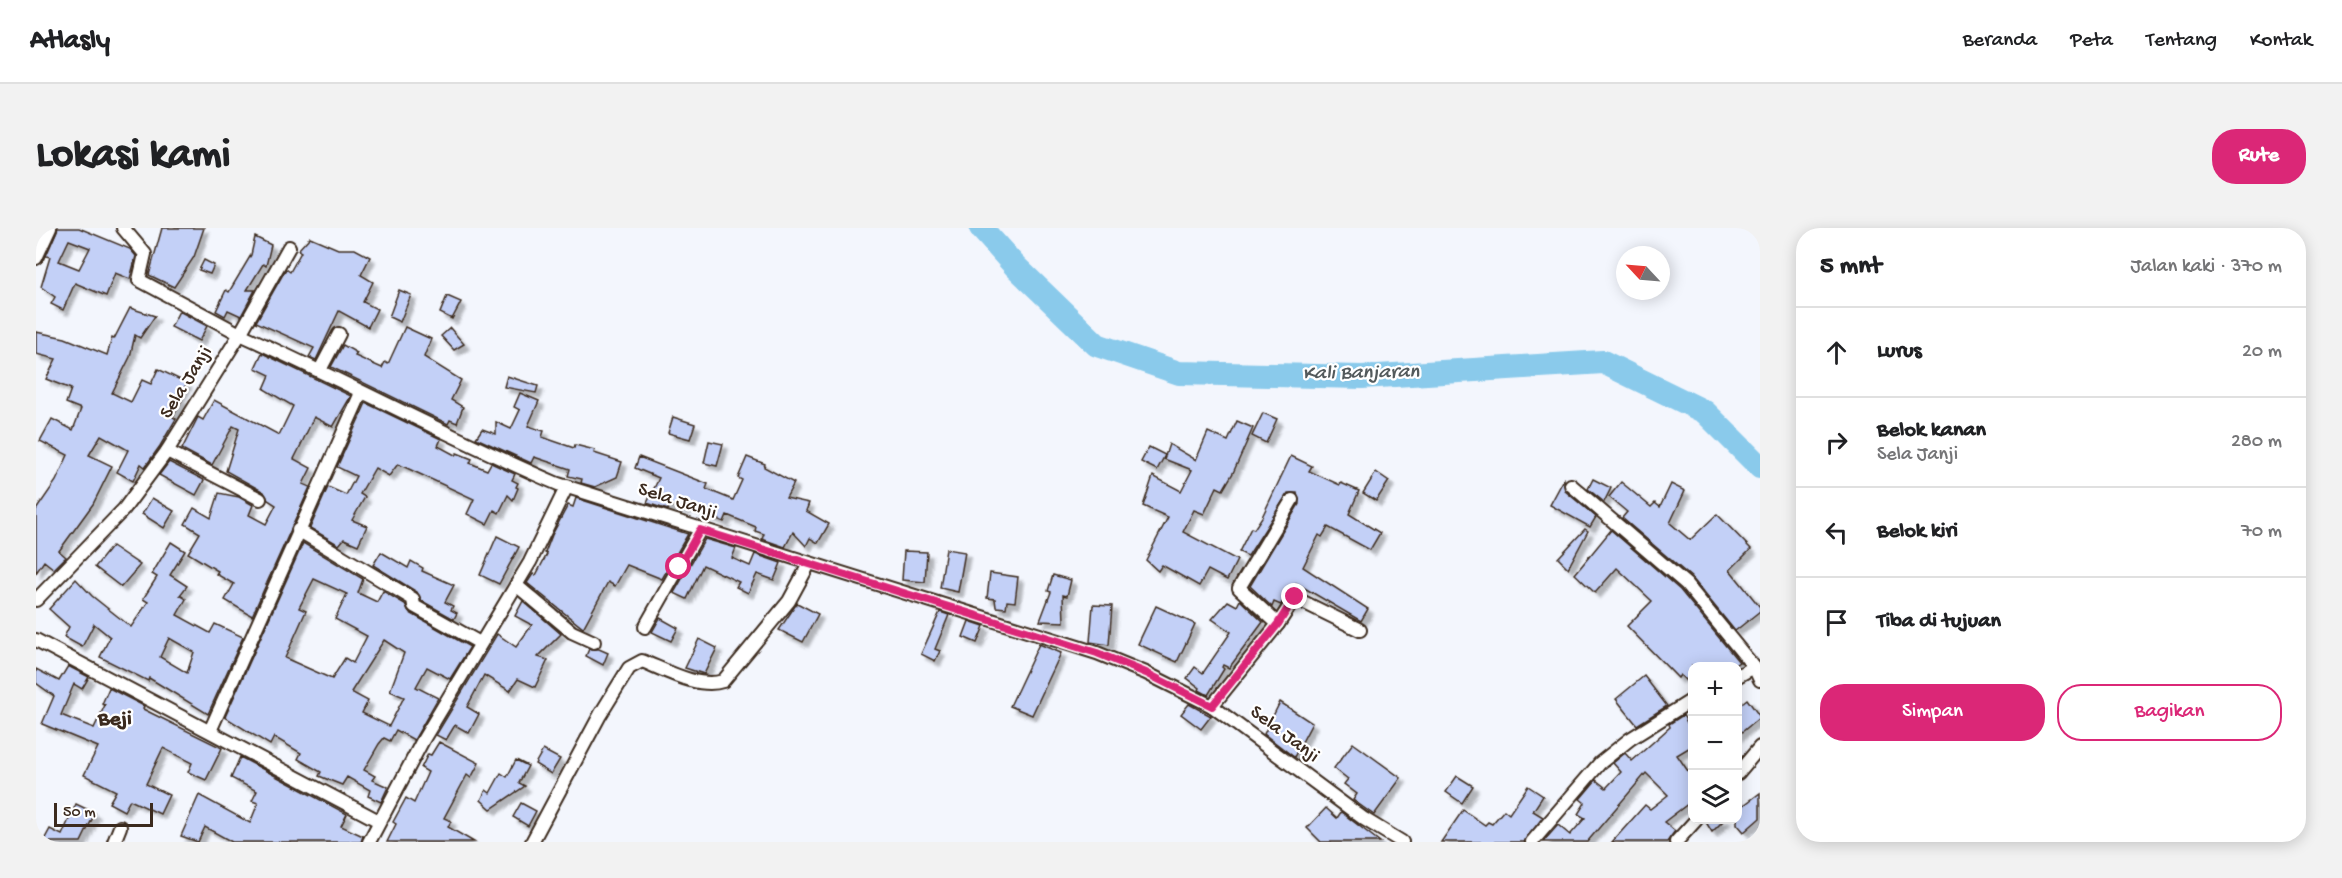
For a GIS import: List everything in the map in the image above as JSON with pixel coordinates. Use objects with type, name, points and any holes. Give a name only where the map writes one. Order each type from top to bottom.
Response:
[{"type":"street","points":[[36,258],[50,228]]},
{"type":"street","points":[[123,228],[145,254],[139,280],[240,334],[289,247]]},
{"type":"street","name":"Sela Janji","points":[[36,600],[124,509],[167,451],[240,334],[320,370],[361,393],[496,458],[567,486],[700,530],[1097,653],[1146,673],[1212,706],[1364,819],[1402,842]]},
{"type":"street","points":[[320,370],[339,334]]},
{"type":"street","points":[[210,731],[298,530],[338,451],[361,393]]},
{"type":"street","points":[[167,451],[260,499]]},
{"type":"street","points":[[1571,485],[1686,584],[1754,667],[1760,680]]},
{"type":"street","points":[[369,842],[379,820],[480,643],[516,585],[548,527],[567,486]]},
{"type":"street","points":[[1278,624],[1239,588],[1292,501]]},
{"type":"street","points":[[298,530],[413,599],[414,606],[480,643]]},
{"type":"street","points":[[645,627],[700,530]]},
{"type":"street","points":[[532,842],[600,715],[628,668],[642,661],[696,681],[716,683],[723,681],[789,601],[809,564]]},
{"type":"street","points":[[516,585],[572,632],[594,642]]},
{"type":"street","points":[[1212,706],[1278,624],[1295,597],[1360,630]]},
{"type":"street","points":[[36,640],[379,820]]},
{"type":"street","points":[[1742,673],[1754,667]]},
{"type":"street","points":[[1532,842],[1600,763],[1652,723],[1688,702]]},
{"type":"street","points":[[1740,770],[1760,747]]},
{"type":"street","points":[[1676,842],[1692,824]]},
{"type":"street","points":[[114,842],[120,827]]},
{"type":"building","points":[[58,228],[79,228],[130,249],[136,256],[130,279],[115,273],[106,296],[75,283],[63,310],[51,304],[55,297],[41,287],[50,257],[46,256]],"holes":[[[69,240],[90,248],[79,269],[59,261]]]},
{"type":"building","points":[[162,228],[204,228],[194,257],[174,287],[149,275]]},
{"type":"building","points":[[255,237],[271,245],[266,266],[263,264],[247,290],[255,290],[241,316],[228,310],[225,316],[216,311],[226,290],[229,292],[251,255]]},
{"type":"building","points":[[310,237],[338,249],[355,249],[370,257],[361,275],[373,282],[363,302],[377,309],[368,327],[339,311],[316,360],[309,357],[314,348],[256,322],[286,269],[290,272],[301,252],[298,250]]},
{"type":"building","points":[[204,260],[214,265],[210,274],[199,270]]},
{"type":"building","points":[[399,290],[411,295],[400,322],[389,317]]},
{"type":"building","points":[[447,296],[461,302],[452,319],[440,313]]},
{"type":"building","points":[[130,308],[155,316],[140,338],[135,335],[130,357],[112,393],[131,402],[142,380],[151,384],[158,369],[187,383],[179,398],[182,400],[173,417],[176,419],[145,467],[141,464],[133,481],[117,472],[128,450],[101,435],[89,455],[112,466],[93,504],[59,551],[66,557],[54,569],[44,561],[36,573],[36,510],[56,481],[68,455],[40,441],[52,419],[73,430],[81,409],[66,403],[71,389],[46,379],[56,359],[36,354],[36,332],[65,338],[107,355],[112,338],[114,339]]},
{"type":"building","points":[[179,311],[207,326],[199,341],[171,327]]},
{"type":"building","points":[[405,327],[431,339],[424,357],[461,380],[451,400],[463,407],[457,423],[450,420],[448,424],[331,367],[343,345],[357,353],[355,356],[382,368],[385,362],[388,364]]},
{"type":"building","points":[[450,328],[464,344],[454,350],[441,336]]},
{"type":"building","points":[[262,353],[351,396],[333,427],[314,417],[294,459],[311,468],[303,484],[310,487],[252,616],[225,600],[234,584],[216,574],[218,571],[188,553],[200,533],[185,524],[194,508],[211,518],[219,493],[239,497],[253,505],[249,515],[266,524],[276,505],[268,500],[264,492],[226,471],[239,429],[233,426],[212,465],[182,449],[198,417],[203,420],[214,400],[279,435],[293,406],[264,389],[270,375],[255,368]]},
{"type":"building","points":[[507,376],[538,386],[536,393],[504,387]]},
{"type":"building","points":[[520,393],[539,401],[528,426],[544,431],[542,437],[574,448],[575,445],[595,450],[594,453],[622,462],[617,477],[595,487],[581,483],[582,479],[568,476],[570,469],[534,457],[531,463],[476,438],[482,429],[496,434],[496,422],[511,429],[520,410],[514,407]]},
{"type":"building","points":[[366,403],[441,439],[438,446],[455,455],[457,453],[472,459],[470,463],[487,470],[491,463],[515,474],[512,480],[518,483],[516,487],[518,488],[513,500],[508,495],[499,513],[494,510],[487,524],[467,514],[474,499],[398,464],[389,476],[375,468],[360,494],[365,497],[352,520],[367,526],[358,545],[344,539],[339,545],[310,528],[328,487],[346,495],[356,476],[337,467]]},
{"type":"building","points":[[1263,413],[1277,419],[1266,443],[1252,436]]},
{"type":"building","points":[[673,417],[695,424],[690,439],[668,433]]},
{"type":"building","points":[[1237,421],[1253,428],[1233,473],[1223,490],[1217,487],[1204,514],[1194,510],[1183,532],[1237,560],[1227,580],[1208,570],[1199,586],[1162,565],[1158,571],[1146,560],[1168,517],[1143,506],[1153,476],[1181,491],[1192,470],[1164,459],[1169,444],[1196,460],[1208,432],[1228,441]]},
{"type":"building","points":[[709,441],[723,444],[717,466],[704,463]]},
{"type":"building","points":[[1149,447],[1165,455],[1157,470],[1141,462]]},
{"type":"building","points":[[1291,456],[1312,466],[1309,471],[1359,491],[1349,514],[1380,533],[1370,550],[1328,527],[1322,537],[1319,535],[1303,567],[1368,609],[1361,621],[1296,583],[1293,588],[1289,586],[1281,605],[1274,602],[1272,607],[1250,586],[1299,504],[1297,493],[1288,493],[1248,556],[1239,552],[1251,528],[1254,529],[1262,517]]},
{"type":"building","points":[[639,457],[708,484],[706,489],[733,500],[742,480],[738,478],[747,457],[765,464],[764,467],[794,483],[786,498],[809,503],[806,511],[829,524],[818,543],[810,538],[806,546],[793,532],[785,547],[762,539],[764,534],[755,531],[756,527],[727,515],[724,522],[686,506],[685,510],[670,505],[668,510],[647,503],[659,478],[635,468]]},
{"type":"building","points":[[169,462],[204,480],[196,495],[159,475]]},
{"type":"building","points":[[1376,472],[1389,481],[1376,501],[1363,493]]},
{"type":"building","points":[[1564,479],[1565,491],[1596,517],[1590,527],[1550,505]]},
{"type":"building","points":[[1593,479],[1611,488],[1604,502],[1588,489]]},
{"type":"building","points":[[1621,482],[1651,507],[1655,503],[1660,507],[1671,484],[1685,491],[1670,523],[1690,540],[1717,514],[1751,549],[1730,570],[1760,607],[1760,611],[1735,631],[1692,578],[1622,518],[1627,512],[1609,497]]},
{"type":"building","points":[[152,498],[174,511],[164,528],[142,514]]},
{"type":"building","points":[[576,498],[688,534],[662,579],[627,565],[615,586],[608,582],[583,628],[527,583],[533,574],[536,575],[547,554],[545,553],[552,535],[568,505],[573,507]]},
{"type":"building","points":[[1585,529],[1588,531],[1568,568],[1558,558]]},
{"type":"building","points":[[1611,530],[1680,590],[1739,662],[1688,662],[1688,683],[1680,675],[1678,678],[1627,626],[1652,601],[1617,568],[1595,593],[1575,574]]},
{"type":"building","points":[[497,536],[519,547],[499,584],[480,575]]},
{"type":"building","points":[[705,539],[736,548],[732,558],[750,566],[755,554],[781,563],[774,580],[757,574],[748,593],[736,587],[739,582],[703,565],[687,599],[674,593]]},
{"type":"building","points":[[171,542],[185,551],[170,575],[187,586],[180,595],[186,599],[177,615],[210,633],[215,624],[243,637],[208,714],[149,678],[148,681],[100,657],[110,637],[94,624],[82,647],[64,637],[69,627],[49,609],[76,579],[92,596],[131,627],[148,602],[143,599],[157,577],[152,574]],"holes":[[[169,638],[194,652],[187,673],[160,657]]]},
{"type":"building","points":[[303,543],[363,579],[358,593],[377,602],[383,591],[405,604],[410,613],[470,647],[450,679],[427,667],[416,687],[438,698],[414,740],[396,730],[390,741],[384,738],[379,744],[364,770],[375,776],[372,780],[388,787],[381,802],[368,796],[370,790],[347,777],[342,785],[319,776],[321,772],[298,759],[301,753],[274,737],[270,745],[225,717]],"holes":[[[314,579],[347,594],[335,619],[367,636],[353,663],[345,658],[332,679],[285,658],[306,611],[299,608]],[[384,640],[404,653],[390,691],[404,697],[389,726],[362,713],[368,701],[351,692]]]},
{"type":"building","points":[[112,546],[140,565],[121,587],[95,567]]},
{"type":"building","points":[[946,549],[965,552],[958,592],[940,588]]},
{"type":"building","points":[[904,551],[927,552],[925,582],[902,580]]},
{"type":"building","points":[[381,552],[408,568],[411,561],[423,568],[422,571],[454,585],[445,602],[453,606],[451,610],[457,613],[454,619],[422,601],[417,592],[373,565]]},
{"type":"building","points":[[990,573],[1018,577],[1015,602],[1007,601],[1006,608],[996,607],[995,599],[987,598]]},
{"type":"building","points":[[1053,575],[1071,580],[1067,596],[1063,595],[1064,622],[1040,621],[1051,592],[1048,591]]},
{"type":"building","points":[[1240,600],[1263,622],[1229,668],[1223,665],[1224,669],[1208,695],[1187,678],[1195,667],[1203,673],[1231,632],[1212,619],[1228,601],[1237,606]]},
{"type":"building","points":[[523,601],[561,634],[538,657],[548,660],[535,687],[518,679],[510,691],[484,675],[467,707],[479,714],[469,733],[455,725],[446,740],[436,735],[497,634],[516,647],[532,625],[515,616]]},
{"type":"building","points":[[797,603],[818,614],[803,642],[779,630]]},
{"type":"building","points":[[1093,605],[1112,606],[1109,645],[1090,642]]},
{"type":"building","points":[[1156,606],[1195,624],[1177,662],[1138,644]]},
{"type":"building","points":[[940,612],[949,615],[935,649],[940,651],[935,661],[921,654]]},
{"type":"building","points":[[660,618],[678,628],[671,641],[652,632]]},
{"type":"building","points":[[969,621],[984,626],[977,643],[963,637]]},
{"type":"building","points":[[699,639],[717,648],[704,674],[685,668]]},
{"type":"building","points":[[1039,644],[1061,653],[1032,715],[1010,706]]},
{"type":"building","points":[[589,649],[599,649],[608,653],[603,665],[586,656]]},
{"type":"building","points":[[68,666],[89,677],[82,689],[74,684],[61,715],[94,728],[105,705],[102,704],[109,688],[144,706],[143,709],[222,748],[206,780],[188,772],[192,763],[163,748],[146,784],[169,795],[160,814],[130,800],[124,811],[109,803],[116,791],[84,775],[98,747],[42,724],[54,696],[36,683],[36,669],[59,681]]},
{"type":"building","points":[[1644,676],[1667,706],[1637,725],[1616,699]]},
{"type":"building","points":[[1747,699],[1760,717],[1742,732],[1742,716],[1742,703]]},
{"type":"building","points":[[1280,702],[1312,723],[1294,757],[1264,734]]},
{"type":"building","points":[[1189,704],[1211,716],[1201,729],[1181,714]]},
{"type":"building","points":[[1683,715],[1688,724],[1688,748],[1677,755],[1688,771],[1688,804],[1664,822],[1675,831],[1667,842],[1612,842],[1645,805],[1650,809],[1668,795],[1646,773],[1587,842],[1543,842],[1558,825],[1570,835],[1585,818],[1578,814],[1585,803],[1580,799],[1596,780],[1606,788],[1621,772],[1613,763],[1625,753],[1632,761],[1670,727],[1669,724]]},
{"type":"building","points":[[439,742],[479,763],[471,778],[467,775],[444,818],[451,821],[448,827],[474,842],[387,842],[396,824],[393,822],[406,798],[414,803],[428,772],[421,768],[428,754],[431,755]]},
{"type":"building","points":[[1353,743],[1401,778],[1374,815],[1353,800],[1357,794],[1344,784],[1348,779],[1334,768]]},
{"type":"building","points":[[543,750],[560,759],[551,774],[535,764]]},
{"type":"building","points":[[240,757],[347,814],[341,826],[363,836],[361,842],[232,842],[205,827],[198,842],[181,836],[199,795],[250,823],[258,803],[252,801],[257,791],[231,778]]},
{"type":"building","points":[[516,760],[528,766],[519,783],[525,786],[491,809],[481,800],[486,790],[490,793],[501,773],[507,777]]},
{"type":"building","points":[[1457,776],[1473,786],[1462,803],[1446,792]]},
{"type":"building","points":[[1528,786],[1543,796],[1533,811],[1543,817],[1524,842],[1441,842],[1463,810],[1485,825],[1488,822],[1492,824],[1504,810],[1509,814]]},
{"type":"building","points":[[1760,793],[1760,818],[1744,832],[1737,824],[1742,824],[1742,803],[1744,805]]},
{"type":"building","points":[[521,803],[536,811],[528,826],[513,817]]},
{"type":"building","points":[[76,804],[95,813],[81,842],[43,842],[50,829],[62,835]]},
{"type":"building","points":[[1326,808],[1337,818],[1341,812],[1380,842],[1321,842],[1307,828]]},
{"type":"building","points":[[1707,824],[1720,824],[1712,832]]},
{"type":"waterway","name":"Kali Banjaran","points":[[981,228],[1015,266],[1097,345],[1179,373],[1362,377],[1603,362],[1705,412],[1760,467]]},
{"type":"district","name":"Beji","points":[[115,720]]},
{"type":"route","points":[[679,567],[700,530],[1097,653],[1146,673],[1212,706],[1278,624],[1295,597]]}]
